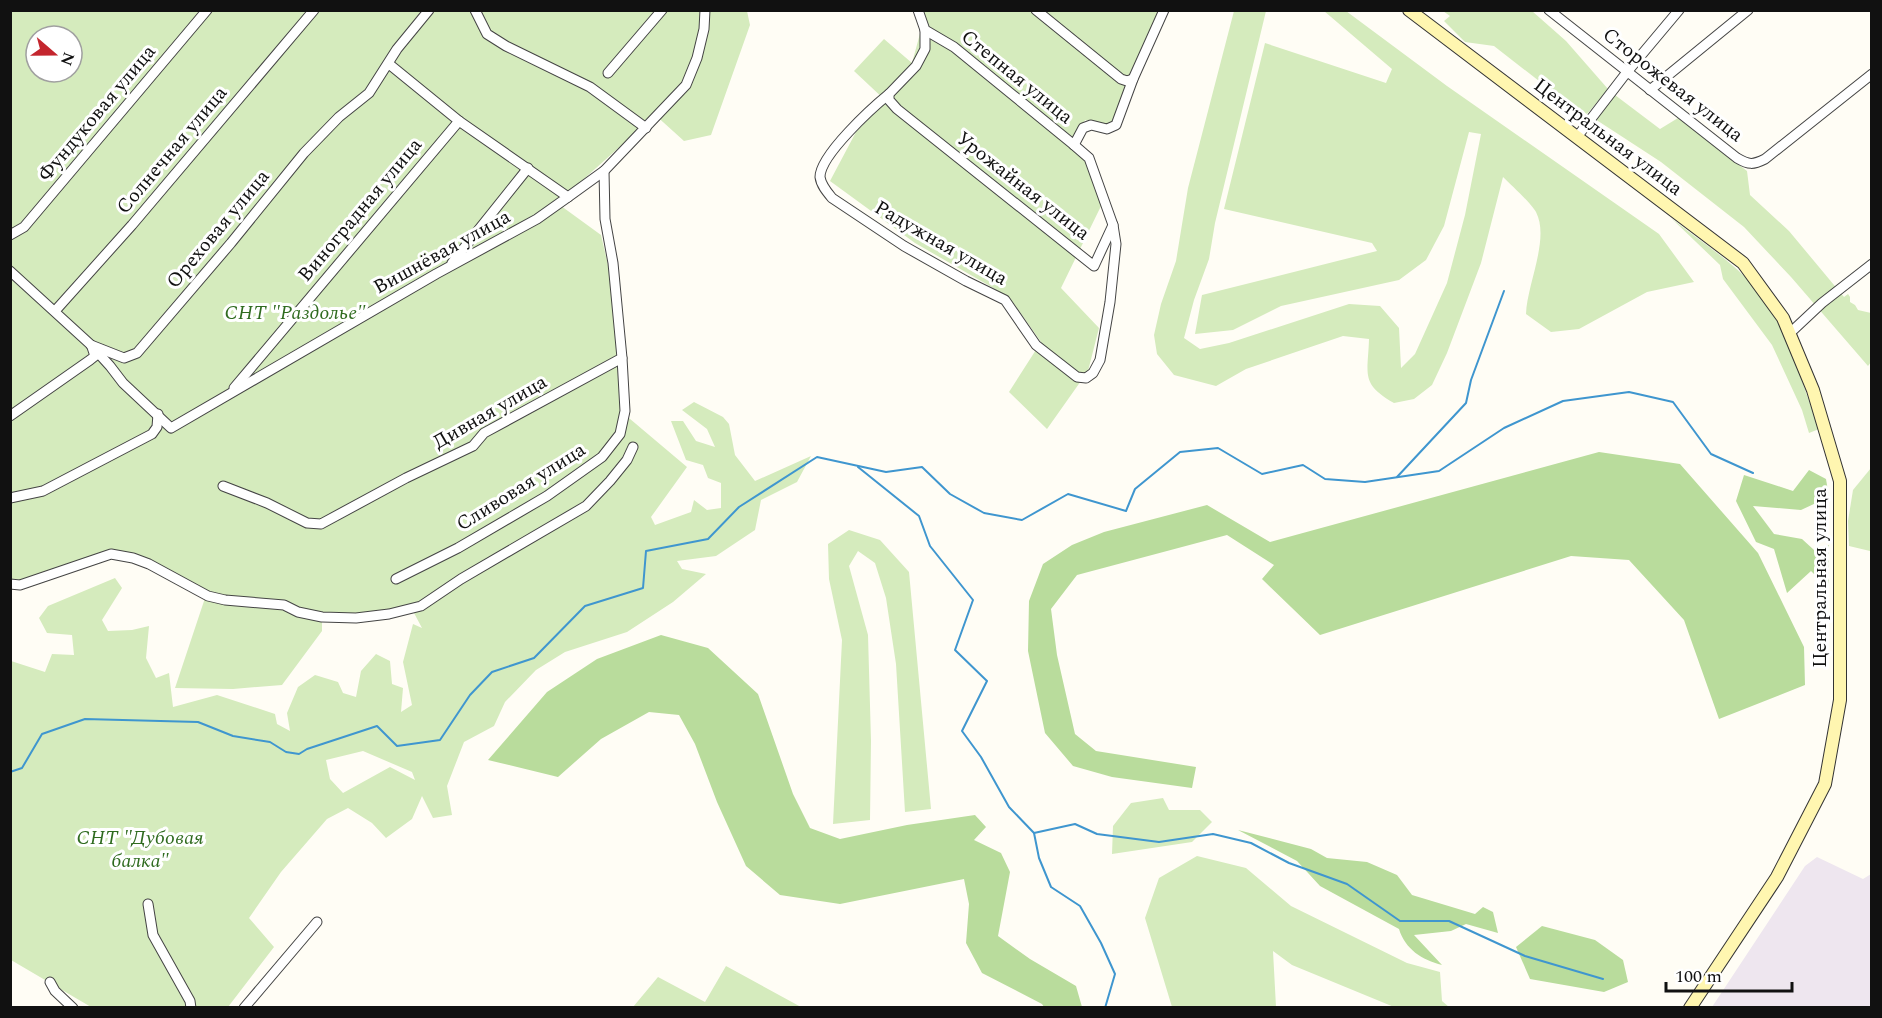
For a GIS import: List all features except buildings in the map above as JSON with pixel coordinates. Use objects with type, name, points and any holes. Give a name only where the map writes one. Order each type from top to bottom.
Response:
[{"type":"street","name":"Фундуковая улица","points":[[10,235],[24,227],[207,10]]},
{"type":"street","name":"Солнечная улица","points":[[55,311],[132,225],[314,10]]},
{"type":"street","name":"Ореховая улица","points":[[10,271],[91,345],[124,358],[137,353],[304,153],[339,117],[369,93],[397,49],[429,10]]},
{"type":"street","points":[[475,10],[487,34],[590,87],[646,128]]},
{"type":"street","points":[[608,73],[662,10]]},
{"type":"street","name":"Вишнёвая улица","points":[[91,345],[123,383],[171,428],[449,267],[537,219],[604,171],[686,86],[697,58],[704,29],[705,10]]},
{"type":"street","points":[[889,94],[916,66],[926,49],[925,30],[918,10]]},
{"type":"street","points":[[1036,10],[1120,79],[1127,81],[1133,79]]},
{"type":"street","name":"Степная улица","points":[[925,30],[954,47],[1074,145],[1083,128],[1091,125],[1107,129],[1116,125],[1133,79],[1164,10]]},
{"type":"street","name":"Центральная улица","points":[[1409,10],[1743,263],[1784,318],[1813,390],[1840,482],[1840,700],[1825,784],[1777,877],[1690,1008]]},
{"type":"street","name":"Сторожевая улица","points":[[1549,10],[1737,158],[1748,164],[1755,165],[1765,159],[1872,74]]},
{"type":"street","points":[[1577,137],[1679,10]]},
{"type":"street","points":[[1650,90],[1748,10]]},
{"type":"street","points":[[389,64],[459,121],[568,197]]},
{"type":"street","name":"Радужная улица","points":[[889,94],[847,133],[823,166],[820,177],[824,188],[832,198],[904,246],[1005,300],[1036,345],[1077,377],[1086,378],[1093,373],[1100,360],[1110,302],[1116,244],[1113,225]]},
{"type":"street","name":"Урожайная улица","points":[[889,94],[889,100],[897,109],[1094,266],[1113,225],[1089,158],[1074,145]]},
{"type":"street","name":"Виноградная улица","points":[[231,392],[459,121]]},
{"type":"street","points":[[449,267],[528,168]]},
{"type":"street","points":[[604,171],[605,219],[614,263],[622,358]]},
{"type":"street","points":[[1790,333],[1822,303],[1872,264]]},
{"type":"street","points":[[10,416],[90,360],[94,356],[91,345]]},
{"type":"street","name":"Дивная улица","points":[[223,486],[267,503],[307,524],[321,524],[406,478],[473,446],[484,433],[622,358]]},
{"type":"street","name":"Сливовая улица","points":[[396,579],[458,548],[547,496],[602,458],[620,434],[625,411],[622,358]]},
{"type":"street","points":[[10,498],[42,491],[152,434],[157,427],[158,414]]},
{"type":"street","points":[[10,584],[20,585],[111,554],[149,564],[208,596],[225,600],[284,605],[298,612],[322,617],[356,618],[389,614],[422,606],[461,579],[586,506],[610,482],[627,460],[633,447]]},
{"type":"street","points":[[148,904],[153,935],[190,1001],[191,1008]]},
{"type":"street","points":[[244,1008],[317,922]]},
{"type":"street","points":[[50,982],[55,991],[73,1008]]},
{"type":"shaded area","points":[[1817,857],[1863,879],[1871,874],[1871,1007],[1712,1007],[1805,866]]},
{"type":"green space","name":"СНТ \"Раздолье\"","points":[[11,11],[747,11],[750,25],[711,135],[684,141],[653,113],[624,143],[557,203],[601,235],[612,282],[623,413],[687,467],[651,517],[655,525],[691,512],[694,500],[707,510],[721,508],[721,483],[708,478],[703,465],[686,460],[671,421],[683,421],[696,441],[715,447],[707,429],[682,410],[694,402],[723,417],[729,424],[735,455],[755,481],[811,456],[797,482],[761,500],[755,530],[716,556],[677,561],[682,569],[706,574],[673,602],[627,632],[565,652],[536,670],[505,702],[494,726],[464,742],[447,786],[452,815],[433,818],[422,796],[412,819],[386,838],[372,823],[348,808],[327,819],[281,872],[249,918],[274,947],[228,1007],[91,1007],[11,960],[11,661],[45,672],[52,654],[74,655],[72,635],[47,633],[39,618],[48,606],[115,578],[122,588],[102,620],[108,631],[132,630],[149,626],[146,658],[156,678],[169,673],[173,707],[217,695],[275,714],[277,724],[290,731],[287,713],[298,687],[315,675],[338,682],[343,693],[356,697],[361,671],[376,654],[390,661],[392,684],[403,688],[401,712],[412,705],[403,662],[413,624],[422,628],[414,613],[356,621],[322,621],[322,631],[282,685],[233,689],[175,688],[207,592],[116,551],[21,580],[11,579]],"holes":[[[363,751],[412,772],[415,780],[390,767],[343,793],[330,779],[326,760]]]},
{"type":"green space","points":[[915,11],[1162,11],[1110,126],[1085,120],[1072,147],[1090,164],[1094,188],[1102,204],[1061,288],[1099,328],[1088,371],[1047,429],[1009,392],[1041,342],[1015,305],[995,289],[915,243],[830,181],[856,132],[886,101],[854,71],[884,39],[912,63],[921,30]]},
{"type":"green space","points":[[1234,11],[1266,11],[1215,223],[1209,259],[1194,300],[1184,338],[1200,349],[1229,343],[1349,304],[1380,306],[1399,328],[1401,368],[1415,354],[1447,283],[1465,215],[1481,134],[1469,132],[1444,226],[1426,260],[1399,280],[1281,306],[1233,330],[1195,334],[1202,295],[1377,251],[1372,243],[1224,209],[1265,43],[1386,83],[1392,69],[1324,11],[1346,11],[1447,86],[1659,234],[1694,282],[1647,292],[1579,329],[1551,332],[1526,314],[1539,248],[1540,223],[1533,208],[1503,177],[1481,263],[1447,353],[1432,385],[1414,399],[1394,403],[1376,390],[1368,377],[1369,339],[1343,336],[1246,369],[1216,386],[1174,375],[1157,354],[1154,335],[1161,304],[1176,261],[1188,188]]},
{"type":"green space","points":[[1443,11],[1532,11],[1566,41],[1608,89],[1587,114],[1548,88],[1494,46],[1465,42],[1444,21],[1450,16]]},
{"type":"green space","points":[[1615,95],[1660,129],[1678,118],[1747,171],[1750,195],[1789,231],[1844,297],[1848,294],[1850,302],[1858,310],[1871,313],[1871,362],[1868,366],[1744,227],[1661,162],[1595,119]]},
{"type":"green space","points":[[1671,218],[1734,266],[1765,300],[1789,347],[1819,429],[1809,433],[1802,410],[1772,345],[1723,279],[1720,265]]},
{"type":"green space","points":[[1599,452],[1680,464],[1758,553],[1804,647],[1805,685],[1719,719],[1684,620],[1629,560],[1571,556],[1320,635],[1262,579],[1274,565],[1227,535],[1077,575],[1051,609],[1057,655],[1075,734],[1096,751],[1196,767],[1192,788],[1112,777],[1073,766],[1045,733],[1028,651],[1029,601],[1043,564],[1072,545],[1104,532],[1207,505],[1270,542]]},
{"type":"green space","points":[[1871,468],[1872,549],[1870,551],[1849,546],[1848,521],[1853,490]]},
{"type":"green space","points":[[1809,470],[1826,479],[1829,497],[1801,510],[1753,506],[1774,534],[1802,539],[1814,550],[1829,545],[1829,589],[1811,571],[1787,593],[1774,549],[1756,542],[1736,501],[1744,475],[1793,491]]},
{"type":"green space","points":[[849,530],[880,540],[909,572],[931,809],[905,812],[896,664],[886,598],[875,563],[858,551],[849,566],[868,635],[871,741],[870,820],[833,824],[842,640],[829,579],[828,544]]},
{"type":"green space","points":[[661,635],[708,648],[758,694],[793,794],[810,828],[840,839],[907,825],[975,815],[986,827],[974,840],[1001,853],[1010,872],[998,936],[1030,959],[1076,986],[1082,1007],[1044,1007],[982,973],[966,943],[969,904],[964,879],[840,904],[780,895],[746,866],[717,802],[695,744],[679,715],[649,712],[601,739],[558,777],[488,760],[547,692],[597,659]]},
{"type":"green space","points":[[1163,798],[1169,810],[1200,810],[1212,822],[1192,842],[1112,854],[1113,826],[1131,803]]},
{"type":"green space","points":[[1238,830],[1311,849],[1327,858],[1367,862],[1397,875],[1412,895],[1475,914],[1483,907],[1493,912],[1498,933],[1466,924],[1451,931],[1414,935],[1442,965],[1428,960],[1410,948],[1399,929],[1320,886],[1297,861]]},
{"type":"green space","points":[[1197,856],[1246,868],[1291,906],[1407,963],[1440,972],[1442,1001],[1449,1007],[1394,1007],[1292,965],[1273,951],[1276,1007],[1172,1007],[1145,918],[1159,878]]},
{"type":"green space","points":[[1542,926],[1595,940],[1623,960],[1628,982],[1604,992],[1530,979],[1516,947]]},
{"type":"green space","points":[[726,966],[801,1007],[633,1007],[658,977],[705,1002]]},
{"type":"waterway","points":[[1397,477],[1466,403],[1471,380],[1504,291]]},
{"type":"waterway","points":[[10,772],[22,768],[42,734],[85,719],[198,722],[233,736],[270,742],[286,752],[299,754],[307,749],[377,726],[397,746],[440,740],[470,695],[492,672],[534,658],[585,606],[643,588],[646,551],[708,539],[739,507],[817,457],[886,472],[922,467],[950,494],[984,513],[1022,520],[1068,494],[1126,511],[1135,489],[1180,452],[1218,448],[1262,474],[1303,465],[1325,479],[1365,482],[1439,471],[1504,428],[1563,401],[1629,392],[1673,402],[1711,454],[1753,473]]},
{"type":"waterway","points":[[858,467],[919,516],[930,546],[973,600],[955,650],[987,681],[962,731],[981,757],[1009,807],[1034,833],[1075,824],[1097,834],[1159,842],[1213,834],[1251,843],[1289,863],[1347,884],[1400,921],[1449,921],[1525,956],[1603,979]]},
{"type":"waterway","points":[[1034,833],[1039,858],[1051,887],[1080,906],[1115,974],[1105,1008]]},
{"type":"park label","name":"СНТ \"Дубовая балка\"","points":[[140,850]]}]
